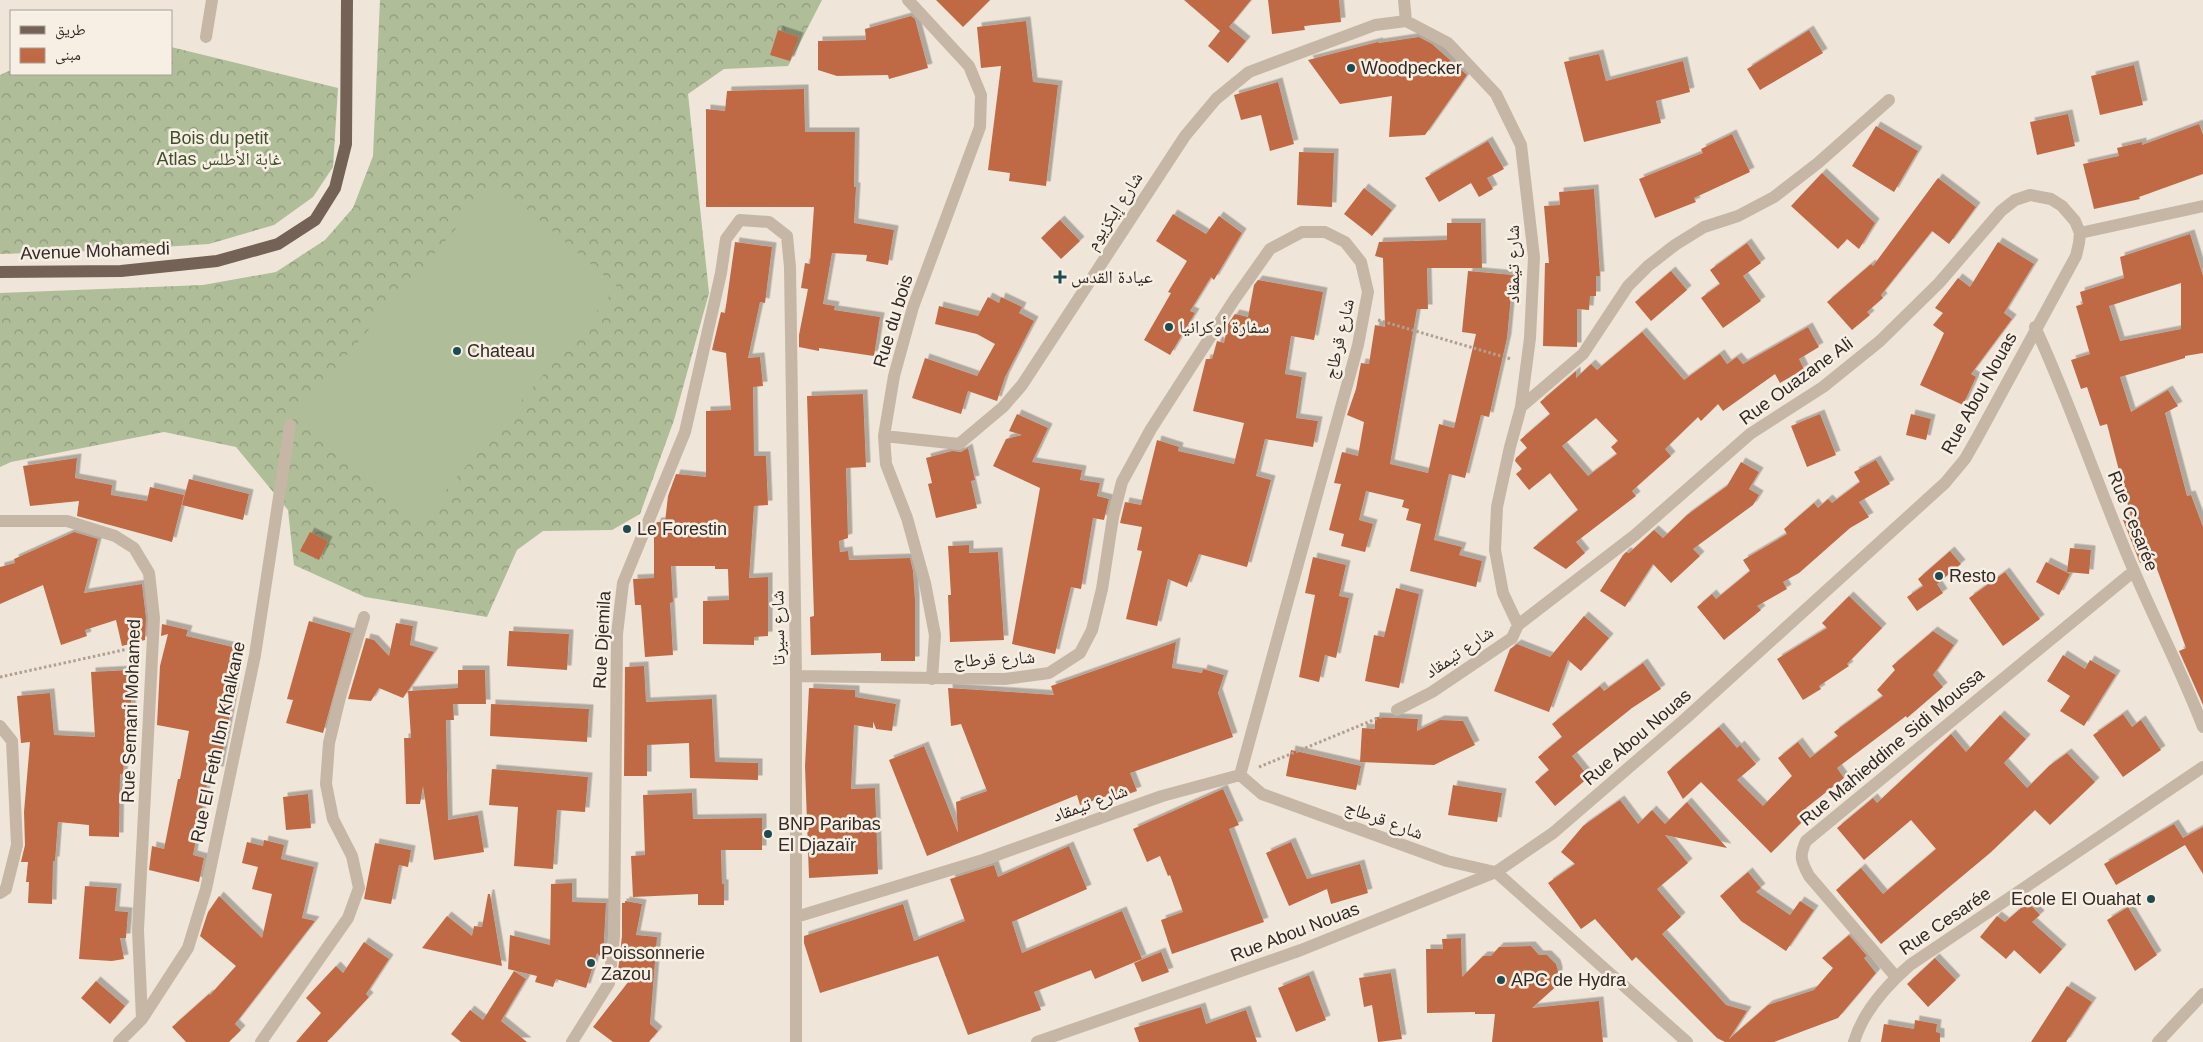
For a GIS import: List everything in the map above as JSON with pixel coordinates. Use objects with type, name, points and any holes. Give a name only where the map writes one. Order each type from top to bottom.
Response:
[{"type":"main road","name":"Avenue Mohamedi","points":[[0,272],[121,272],[217,262],[278,244],[315,220],[335,188],[346,144],[346,0]]},
{"type":"street","points":[[206,37],[212,0]]},
{"type":"street","name":"Rue du bois","points":[[908,0],[969,66],[981,94],[977,136],[913,307],[894,376],[884,436],[886,464],[906,518],[928,600],[935,635],[932,679]]},
{"type":"street","points":[[1404,0],[1406,21]]},
{"type":"street","name":"شارع إيكزيوم","points":[[884,436],[960,444],[1004,407],[1022,385],[1184,136],[1216,99],[1249,72],[1375,25],[1406,21]]},
{"type":"street","name":"شارع تيمقاد","points":[[1397,710],[1432,692],[1512,638],[1518,625],[1504,593],[1495,550],[1497,507],[1521,407],[1534,257],[1521,145],[1496,94],[1448,43],[1406,21]]},
{"type":"street","points":[[1521,407],[1583,354],[1628,286],[1648,266],[1675,245],[1704,227],[1738,216],[1774,197],[1818,164],[1889,100]]},
{"type":"street","name":"Rue Ouazane Ali","points":[[1518,625],[1635,535],[1750,434],[1823,386],[1880,341],[1939,283],[2001,211],[2015,200],[2030,195],[2051,199],[2062,206],[2075,221],[2080,233]]},
{"type":"street","points":[[2080,233],[2203,206]]},
{"type":"street","name":"Rue Djemila","points":[[572,1042],[609,983],[614,936],[617,634],[623,583],[685,432],[714,308],[726,238],[740,220],[770,222]]},
{"type":"street","name":"شارع سيرتا","points":[[770,222],[787,236],[790,267],[796,676],[796,1042]]},
{"type":"street","name":"شارع قرطاج","points":[[796,676],[1005,679],[1049,673],[1080,653],[1092,630],[1102,589],[1113,517],[1122,482],[1151,428],[1234,300],[1270,249],[1302,232],[1325,232],[1345,242],[1361,262],[1368,292],[1358,345],[1240,775],[1262,794],[1446,861],[1469,868],[1496,872]]},
{"type":"street","name":"Rue Abou Nouas","points":[[1037,1042],[1301,950],[1496,872],[1560,827],[1929,500],[1965,459],[2035,327],[2076,256],[2080,233]]},
{"type":"street","name":"Rue Cesarée","points":[[2035,327],[2059,379],[2134,571],[2203,727]]},
{"type":"street","name":"Rue El Feth Ibn Khalkane","points":[[119,1042],[142,1020],[188,948],[206,890],[255,655],[290,425]]},
{"type":"street","name":"Rue Semani Mohamed","points":[[0,521],[67,521],[115,536],[134,548],[150,573],[154,618],[138,930],[142,1020]]},
{"type":"street","name":"Rue Mahieddine Sidi Moussa","points":[[1896,977],[1809,876],[1800,853],[1806,840],[2134,571]]},
{"type":"street","points":[[261,1042],[348,918],[359,888],[352,856],[333,819],[326,784],[329,743],[340,697],[364,617]]},
{"type":"street","points":[[0,726],[12,741],[17,846],[6,889],[0,893]]},
{"type":"street","name":"Rue Cesarée","points":[[1854,1042],[1873,1004],[1896,977],[1910,965],[2203,766]]},
{"type":"street","name":"شارع تيمقاد","points":[[796,917],[983,860],[1162,796],[1240,775]]},
{"type":"street","points":[[1496,872],[1687,1042]]},
{"type":"street","points":[[2158,1042],[2203,994]]},
{"type":"path","points":[[1363,316],[1526,364]]},
{"type":"path","points":[[0,677],[153,644]]},
{"type":"path","points":[[1240,775],[1397,710]]},
{"type":"green space","points":[[380,0],[822,0],[788,66],[724,69],[688,94],[709,293],[674,420],[640,514],[612,530],[543,531],[517,550],[487,617],[365,597],[294,565],[288,510],[236,447],[164,432],[11,462],[0,467],[0,293],[203,285],[276,272],[325,240],[353,208],[373,156]]},
{"type":"green space","name":"Bois du petit Atlas غابة الأطلس","points":[[172,47],[338,88],[333,167],[313,197],[274,225],[209,244],[117,250],[0,254],[0,75],[10,70],[10,75],[172,75]]},
{"type":"green space","points":[[496,182],[617,287],[420,521],[296,414]]},
{"type":"building","points":[[936,0],[990,0],[963,27]]},
{"type":"building","points":[[1184,0],[1251,0],[1229,27],[1246,41],[1228,63],[1208,46],[1220,31]]},
{"type":"building","points":[[1268,0],[1339,0],[1341,22],[1304,26],[1305,30],[1272,34]]},
{"type":"building","points":[[911,16],[915,19],[928,68],[889,79],[888,75],[837,76],[818,70],[818,41],[866,40],[865,29]]},
{"type":"building","points":[[1026,21],[1033,82],[1058,85],[1046,186],[1009,181],[1010,173],[988,170],[1001,66],[981,68],[977,27]]},
{"type":"building","points":[[778,30],[799,37],[790,61],[770,55]]},
{"type":"building","points":[[1809,30],[1823,53],[1760,90],[1747,69]]},
{"type":"building","points":[[1419,37],[1432,44],[1467,75],[1425,135],[1389,137],[1392,96],[1340,104],[1308,60],[1378,42]]},
{"type":"building","points":[[1599,54],[1606,81],[1683,61],[1690,92],[1656,101],[1661,123],[1584,142],[1564,62]]},
{"type":"building","points":[[2134,65],[2143,105],[2100,115],[2091,76]]},
{"type":"building","points":[[1278,82],[1294,144],[1270,151],[1261,115],[1241,120],[1234,95]]},
{"type":"building","points":[[804,89],[805,132],[855,132],[854,187],[856,187],[854,223],[894,230],[888,265],[866,261],[867,255],[832,253],[823,304],[835,306],[834,310],[880,317],[874,356],[819,348],[819,351],[799,347],[799,335],[808,289],[801,288],[805,263],[810,264],[814,207],[706,207],[706,109],[725,111],[727,91]]},
{"type":"building","points":[[2068,114],[2075,146],[2037,155],[2030,122]]},
{"type":"building","points":[[2199,124],[2203,135],[2203,174],[2139,197],[2140,199],[2094,209],[2083,164],[2119,156],[2117,148],[2142,142],[2142,145]]},
{"type":"building","points":[[1876,126],[1918,151],[1894,192],[1852,166]]},
{"type":"building","points":[[1732,134],[1750,172],[1694,198],[1696,202],[1655,218],[1639,179],[1703,153],[1701,149]]},
{"type":"building","points":[[1488,141],[1504,169],[1487,178],[1493,189],[1479,197],[1471,183],[1439,202],[1425,178]]},
{"type":"building","points":[[1299,152],[1334,153],[1332,207],[1297,205]]},
{"type":"building","points":[[1822,173],[1875,223],[1859,249],[1847,239],[1838,249],[1791,206]]},
{"type":"building","points":[[1938,178],[1976,207],[1949,244],[1932,231],[1881,295],[1883,298],[1867,312],[1870,315],[1852,330],[1827,302],[1871,264],[1873,266]]},
{"type":"building","points":[[1364,188],[1392,210],[1372,236],[1344,214]]},
{"type":"building","points":[[1594,189],[1600,276],[1596,276],[1596,296],[1590,296],[1589,310],[1577,309],[1577,347],[1543,346],[1545,263],[1549,263],[1544,206],[1560,205],[1559,192]]},
{"type":"building","points":[[1173,214],[1206,234],[1219,216],[1242,233],[1214,280],[1211,277],[1190,311],[1195,313],[1170,355],[1144,340],[1171,293],[1168,292],[1187,261],[1156,241]]},
{"type":"building","points":[[1060,220],[1080,241],[1061,259],[1041,238]]},
{"type":"building","points":[[1447,223],[1481,223],[1482,268],[1427,268],[1428,309],[1417,309],[1390,464],[1428,473],[1439,424],[1454,428],[1476,334],[1462,332],[1468,271],[1513,275],[1507,338],[1489,417],[1481,415],[1465,478],[1449,474],[1434,540],[1462,547],[1459,555],[1482,561],[1476,587],[1410,571],[1421,524],[1406,520],[1409,509],[1402,507],[1404,500],[1366,491],[1359,520],[1373,524],[1365,552],[1341,546],[1344,534],[1329,530],[1341,484],[1334,483],[1342,452],[1358,456],[1364,422],[1347,415],[1356,389],[1361,363],[1369,364],[1375,325],[1385,327],[1383,258],[1375,256],[1379,242],[1447,240]]},
{"type":"building","points":[[2190,234],[2203,276],[2203,353],[2185,356],[2185,358],[2120,377],[2131,412],[2168,390],[2178,406],[2165,413],[2187,496],[2191,495],[2203,527],[2203,705],[2179,651],[2186,648],[2153,558],[2140,563],[2123,520],[2131,517],[2107,424],[2100,426],[2087,387],[2081,389],[2071,360],[2090,354],[2076,306],[2083,304],[2080,292],[2124,278],[2120,257]],"holes":[[[2181,283],[2181,329],[2120,341],[2109,306]]]},
{"type":"building","points":[[735,242],[772,247],[765,303],[760,302],[748,358],[760,357],[763,386],[753,387],[754,456],[766,456],[768,505],[754,506],[749,578],[768,577],[768,636],[754,637],[754,645],[703,644],[703,601],[729,600],[728,569],[715,569],[715,566],[671,566],[673,602],[670,603],[673,655],[645,657],[641,605],[635,605],[633,579],[654,578],[654,529],[657,522],[665,522],[668,496],[676,474],[706,477],[706,411],[731,410],[726,353],[712,350],[721,312],[725,313]]},
{"type":"building","points":[[1998,242],[2034,264],[2004,313],[2012,319],[1971,374],[1976,377],[1963,405],[1920,385],[1944,333],[1933,325],[1943,313],[1935,308],[1958,278],[1970,287]]},
{"type":"building","points":[[1747,243],[1761,263],[1743,276],[1761,301],[1723,328],[1701,298],[1720,284],[1710,270]]},
{"type":"building","points":[[1671,271],[1687,290],[1651,321],[1635,302]]},
{"type":"building","points":[[1258,280],[1323,292],[1314,340],[1291,336],[1285,374],[1302,377],[1296,418],[1318,421],[1313,447],[1265,439],[1256,476],[1271,480],[1247,567],[1199,554],[1187,587],[1168,579],[1157,626],[1126,619],[1142,551],[1137,550],[1142,527],[1120,523],[1125,502],[1141,505],[1157,440],[1179,447],[1178,451],[1234,464],[1244,423],[1193,411],[1206,359],[1212,359],[1217,341],[1224,343],[1228,324],[1235,314],[1248,317],[1254,285]]},
{"type":"building","points":[[988,297],[999,303],[1001,297],[1022,307],[1019,313],[1034,321],[1005,377],[997,401],[968,391],[961,414],[912,398],[925,358],[977,376],[995,344],[977,334],[935,324],[939,306],[978,316]]},
{"type":"building","points":[[1808,327],[1819,347],[1799,359],[1804,369],[1780,383],[1775,374],[1723,411],[1718,404],[1701,421],[1698,417],[1665,449],[1671,456],[1632,491],[1636,496],[1576,542],[1585,553],[1566,569],[1533,548],[1578,510],[1550,473],[1529,490],[1516,474],[1522,469],[1515,461],[1516,458],[1527,448],[1520,440],[1550,414],[1540,402],[1576,371],[1576,378],[1591,364],[1597,370],[1642,332],[1684,380],[1720,354],[1727,364],[1737,357],[1743,364]],"holes":[[[1596,418],[1618,441],[1611,447],[1617,454],[1588,476],[1562,446]]]},
{"type":"building","points":[[863,394],[866,467],[846,468],[848,538],[839,541],[840,552],[848,551],[849,560],[910,558],[915,600],[915,661],[881,661],[881,653],[811,655],[810,617],[814,616],[807,396]]},
{"type":"building","points":[[1017,414],[1048,428],[1032,462],[1082,470],[1080,480],[1100,483],[1097,496],[1109,499],[1104,520],[1093,518],[1081,589],[1071,587],[1055,654],[1012,644],[1040,488],[993,466],[1006,439],[1022,435],[1009,431]]},
{"type":"building","points":[[1820,414],[1836,455],[1807,467],[1791,426]]},
{"type":"building","points":[[1911,414],[1931,419],[1926,440],[1906,435]]},
{"type":"building","points":[[968,448],[975,480],[971,481],[977,508],[936,518],[928,484],[932,483],[926,458],[952,451],[961,452]]},
{"type":"building","points":[[77,458],[75,478],[112,485],[111,495],[147,501],[150,487],[184,495],[172,542],[77,516],[79,501],[30,506],[23,466]]},
{"type":"building","points":[[1876,460],[1890,484],[1859,502],[1869,517],[1850,528],[1799,573],[1783,582],[1787,589],[1757,606],[1761,610],[1724,640],[1697,607],[1712,594],[1716,599],[1750,571],[1743,560],[1787,534],[1784,529],[1814,503],[1818,508],[1828,499],[1832,503],[1860,482],[1854,472]]},
{"type":"building","points":[[1741,462],[1759,472],[1749,489],[1759,495],[1753,505],[1693,549],[1700,556],[1671,583],[1653,564],[1625,607],[1600,591],[1626,552],[1629,553],[1654,530],[1663,538],[1687,515],[1727,486]]},
{"type":"building","points":[[189,479],[249,494],[243,520],[182,505]]},
{"type":"building","points":[[74,532],[98,539],[84,593],[142,584],[146,618],[145,640],[122,646],[116,620],[85,630],[87,636],[61,645],[43,585],[0,604],[0,567],[15,563],[14,559]]},
{"type":"building","points":[[310,532],[328,541],[319,560],[300,551]]},
{"type":"building","points":[[969,545],[969,553],[998,552],[1004,640],[950,642],[948,595],[951,595],[948,546]]},
{"type":"building","points":[[2070,548],[2091,550],[2089,574],[2067,572]]},
{"type":"building","points":[[1950,551],[1961,564],[1937,584],[1943,593],[1917,611],[1907,597],[1923,586],[1918,579]]},
{"type":"building","points":[[1313,557],[1346,565],[1339,596],[1349,598],[1336,658],[1325,655],[1319,682],[1299,677],[1315,595],[1305,593]]},
{"type":"building","points":[[2046,562],[2070,574],[2059,595],[2036,582]]},
{"type":"building","points":[[2005,572],[2040,619],[2003,646],[1969,598]]},
{"type":"building","points":[[1396,588],[1419,594],[1399,688],[1365,681],[1374,635],[1384,637]]},
{"type":"building","points":[[1849,596],[1882,628],[1847,664],[1849,666],[1819,686],[1821,689],[1803,700],[1777,659],[1827,628],[1822,623]]},
{"type":"building","points":[[1584,616],[1609,638],[1581,671],[1568,660],[1549,712],[1494,691],[1510,649],[1517,644],[1550,657]]},
{"type":"building","points":[[309,621],[351,633],[323,733],[286,723],[293,700],[287,699]]},
{"type":"building","points":[[396,623],[413,626],[410,645],[434,652],[403,698],[379,688],[371,701],[348,699],[366,638],[374,640],[389,656]]},
{"type":"building","points":[[162,624],[188,630],[186,636],[241,649],[219,771],[210,769],[193,855],[204,858],[199,882],[149,870],[152,846],[164,849],[189,731],[157,725],[160,666],[168,634],[161,636]]},
{"type":"building","points":[[509,631],[569,634],[567,670],[507,666]]},
{"type":"building","points":[[1933,631],[1954,645],[1933,675],[1943,687],[1907,718],[1906,716],[1837,768],[1844,778],[1801,812],[1806,818],[1771,853],[1701,782],[1683,799],[1667,772],[1719,727],[1737,748],[1740,745],[1756,764],[1737,780],[1763,806],[1792,776],[1778,758],[1798,742],[1810,758],[1838,736],[1834,732],[1883,696],[1877,690],[1895,670],[1892,666]]},
{"type":"building","points":[[1176,642],[1172,668],[1202,673],[1203,669],[1224,675],[1218,693],[1233,737],[1130,773],[1137,791],[1114,799],[1113,794],[1080,805],[1077,795],[927,856],[889,760],[924,746],[958,833],[956,802],[987,791],[961,724],[951,726],[948,688],[1054,695],[1051,686]]},
{"type":"building","points":[[2063,655],[2085,669],[2090,660],[2116,675],[2084,726],[2060,711],[2070,696],[2047,681]]},
{"type":"building","points":[[1643,663],[1661,689],[1632,708],[1572,756],[1589,777],[1555,806],[1535,782],[1549,770],[1538,757],[1562,737],[1552,724],[1600,686],[1604,691]]},
{"type":"building","points":[[644,666],[646,702],[712,699],[715,762],[758,763],[758,780],[690,778],[689,743],[647,745],[647,776],[624,776],[625,667]]},
{"type":"building","points":[[129,670],[133,729],[126,729],[123,775],[120,774],[119,837],[89,836],[89,825],[58,822],[55,861],[53,861],[52,904],[28,903],[29,882],[26,882],[28,862],[21,862],[25,845],[24,812],[30,742],[21,743],[17,696],[50,693],[54,735],[95,737],[91,672]]},
{"type":"building","points":[[458,670],[485,670],[486,704],[453,704],[454,720],[446,720],[448,820],[478,815],[484,852],[434,860],[423,786],[420,804],[406,804],[404,738],[411,738],[408,691],[458,688]]},
{"type":"building","points":[[809,688],[855,690],[855,697],[896,704],[892,731],[876,729],[873,721],[873,728],[854,725],[851,789],[875,788],[878,874],[809,878],[805,766]]},
{"type":"building","points":[[491,704],[589,709],[587,742],[490,736]]},
{"type":"building","points":[[2123,714],[2132,727],[2141,720],[2161,750],[2123,777],[2093,735]]},
{"type":"building","points":[[2000,715],[2026,739],[2004,763],[2027,788],[2049,766],[2067,753],[2095,782],[2050,825],[2035,810],[1990,853],[1881,944],[1836,890],[1861,868],[1883,894],[1936,849],[1911,820],[1864,860],[1837,828],[1873,798],[1877,803],[1951,734],[1966,752]]},
{"type":"building","points":[[1375,717],[1418,719],[1417,731],[1440,720],[1463,721],[1475,745],[1434,765],[1360,762],[1362,728],[1375,729]]},
{"type":"building","points":[[1291,750],[1361,766],[1356,790],[1286,776]]},
{"type":"building","points":[[492,769],[588,777],[585,812],[557,810],[553,869],[514,866],[518,807],[489,805]]},
{"type":"building","points":[[1453,785],[1502,793],[1497,822],[1448,815]]},
{"type":"building","points":[[1223,789],[1239,825],[1229,829],[1264,922],[1172,954],[1161,920],[1183,912],[1170,875],[1168,876],[1160,856],[1147,862],[1133,829]]},
{"type":"building","points":[[692,793],[693,819],[762,818],[762,850],[721,850],[724,905],[698,905],[698,894],[633,897],[631,856],[645,855],[643,795]]},
{"type":"building","points":[[308,794],[311,828],[286,830],[283,797]]},
{"type":"building","points":[[1620,800],[1638,824],[1652,810],[1665,824],[1687,802],[1727,848],[1665,835],[1688,863],[1657,889],[1681,917],[1662,934],[1726,1005],[1747,1011],[1729,1039],[1768,1005],[1814,990],[1833,968],[1822,958],[1849,935],[1867,956],[1864,958],[1876,973],[1838,1018],[1774,1042],[1725,1042],[1717,1038],[1636,957],[1632,961],[1595,919],[1581,929],[1548,883],[1575,864],[1561,852],[1583,826]]},
{"type":"building","points":[[2174,824],[2183,838],[2203,827],[2203,874],[2185,845],[2116,885],[2104,864]]},
{"type":"building","points":[[264,840],[284,845],[281,859],[314,867],[302,918],[315,921],[235,1024],[241,1030],[229,1042],[186,1042],[172,1027],[210,995],[236,966],[200,936],[208,912],[219,896],[262,938],[272,894],[252,889],[258,867],[242,863],[247,842],[263,846]]},
{"type":"building","points":[[1291,842],[1307,879],[1360,864],[1368,893],[1331,904],[1327,889],[1289,906],[1266,853]]},
{"type":"building","points":[[375,843],[411,850],[408,867],[399,865],[391,904],[364,899]]},
{"type":"building","points":[[1069,846],[1087,889],[1012,922],[1022,953],[1122,911],[1142,959],[1095,979],[1091,970],[1034,992],[1041,1010],[968,1035],[938,956],[820,993],[804,943],[804,936],[903,904],[914,941],[965,921],[950,879],[994,865],[998,877]]},
{"type":"building","points":[[1748,872],[1761,888],[1756,892],[1790,915],[1800,901],[1814,910],[1786,951],[1741,921],[1720,896]]},
{"type":"building","points":[[572,883],[572,902],[606,903],[603,959],[597,953],[586,988],[556,979],[553,987],[535,982],[537,976],[508,969],[510,935],[550,945],[551,884]]},
{"type":"building","points":[[85,886],[117,888],[115,911],[128,912],[126,938],[120,938],[124,959],[112,961],[79,959]]},
{"type":"building","points":[[488,894],[490,894],[502,966],[422,948],[447,916],[472,936],[474,926],[482,927]]},
{"type":"building","points":[[625,901],[642,904],[636,935],[657,937],[650,1024],[658,1031],[649,1042],[613,1042],[593,1027],[629,981],[618,971],[622,936],[622,903],[625,903]]},
{"type":"building","points":[[2028,902],[2040,915],[2032,922],[2062,949],[2040,974],[2014,950],[2006,959],[1980,937],[1997,916],[2005,922]]},
{"type":"building","points":[[2128,907],[2157,955],[2135,971],[2107,920]]},
{"type":"building","points":[[1461,938],[1462,977],[1483,956],[1491,956],[1499,947],[1531,946],[1539,955],[1547,955],[1556,964],[1558,978],[1561,982],[1532,1008],[1599,1001],[1603,1042],[1492,1042],[1495,1014],[1475,1014],[1475,1012],[1427,1013],[1426,949],[1443,949],[1442,939]]},
{"type":"building","points":[[364,942],[389,959],[366,994],[369,997],[327,1042],[296,1042],[321,1013],[306,998],[336,966],[343,973]]},
{"type":"building","points":[[1161,952],[1169,972],[1142,982],[1134,963]]},
{"type":"building","points":[[1935,958],[1956,980],[1928,1007],[1907,984]]},
{"type":"building","points":[[514,971],[526,979],[501,1021],[527,1042],[461,1042],[451,1034],[470,1010],[483,1020]]},
{"type":"building","points":[[1391,973],[1402,1039],[1378,1042],[1372,1005],[1364,1007],[1359,978]]},
{"type":"building","points":[[1309,975],[1326,1020],[1296,1032],[1278,988]]},
{"type":"building","points":[[96,981],[125,1006],[110,1024],[81,998]]},
{"type":"building","points":[[2067,986],[2092,1002],[2066,1042],[2031,1042]]},
{"type":"building","points":[[1201,1007],[1206,1024],[1246,1010],[1257,1042],[1139,1042],[1134,1028]]},
{"type":"building","points":[[1915,1020],[1937,1024],[1936,1032],[1940,1033],[1940,1042],[1881,1042],[1884,1024],[1914,1029]]},
{"type":"place","name":"Woodpecker","points":[[1351,68]]},
{"type":"place","name":"عيادة القدس","points":[[1060,277]]},
{"type":"place","name":"سفارة أوكرانيا","points":[[1169,327]]},
{"type":"place","name":"Chateau","points":[[457,351]]},
{"type":"place","name":"Le Forestin","points":[[627,529]]},
{"type":"place","name":"Resto","points":[[1939,576]]},
{"type":"place","name":"BNP Paribas El Djazaïr","points":[[768,834]]},
{"type":"place","name":"Ecole El Ouahat","points":[[2151,899]]},
{"type":"place","name":"Poissonnerie Zazou","points":[[591,963]]},
{"type":"place","name":"APC de Hydra","points":[[1501,980]]}]
